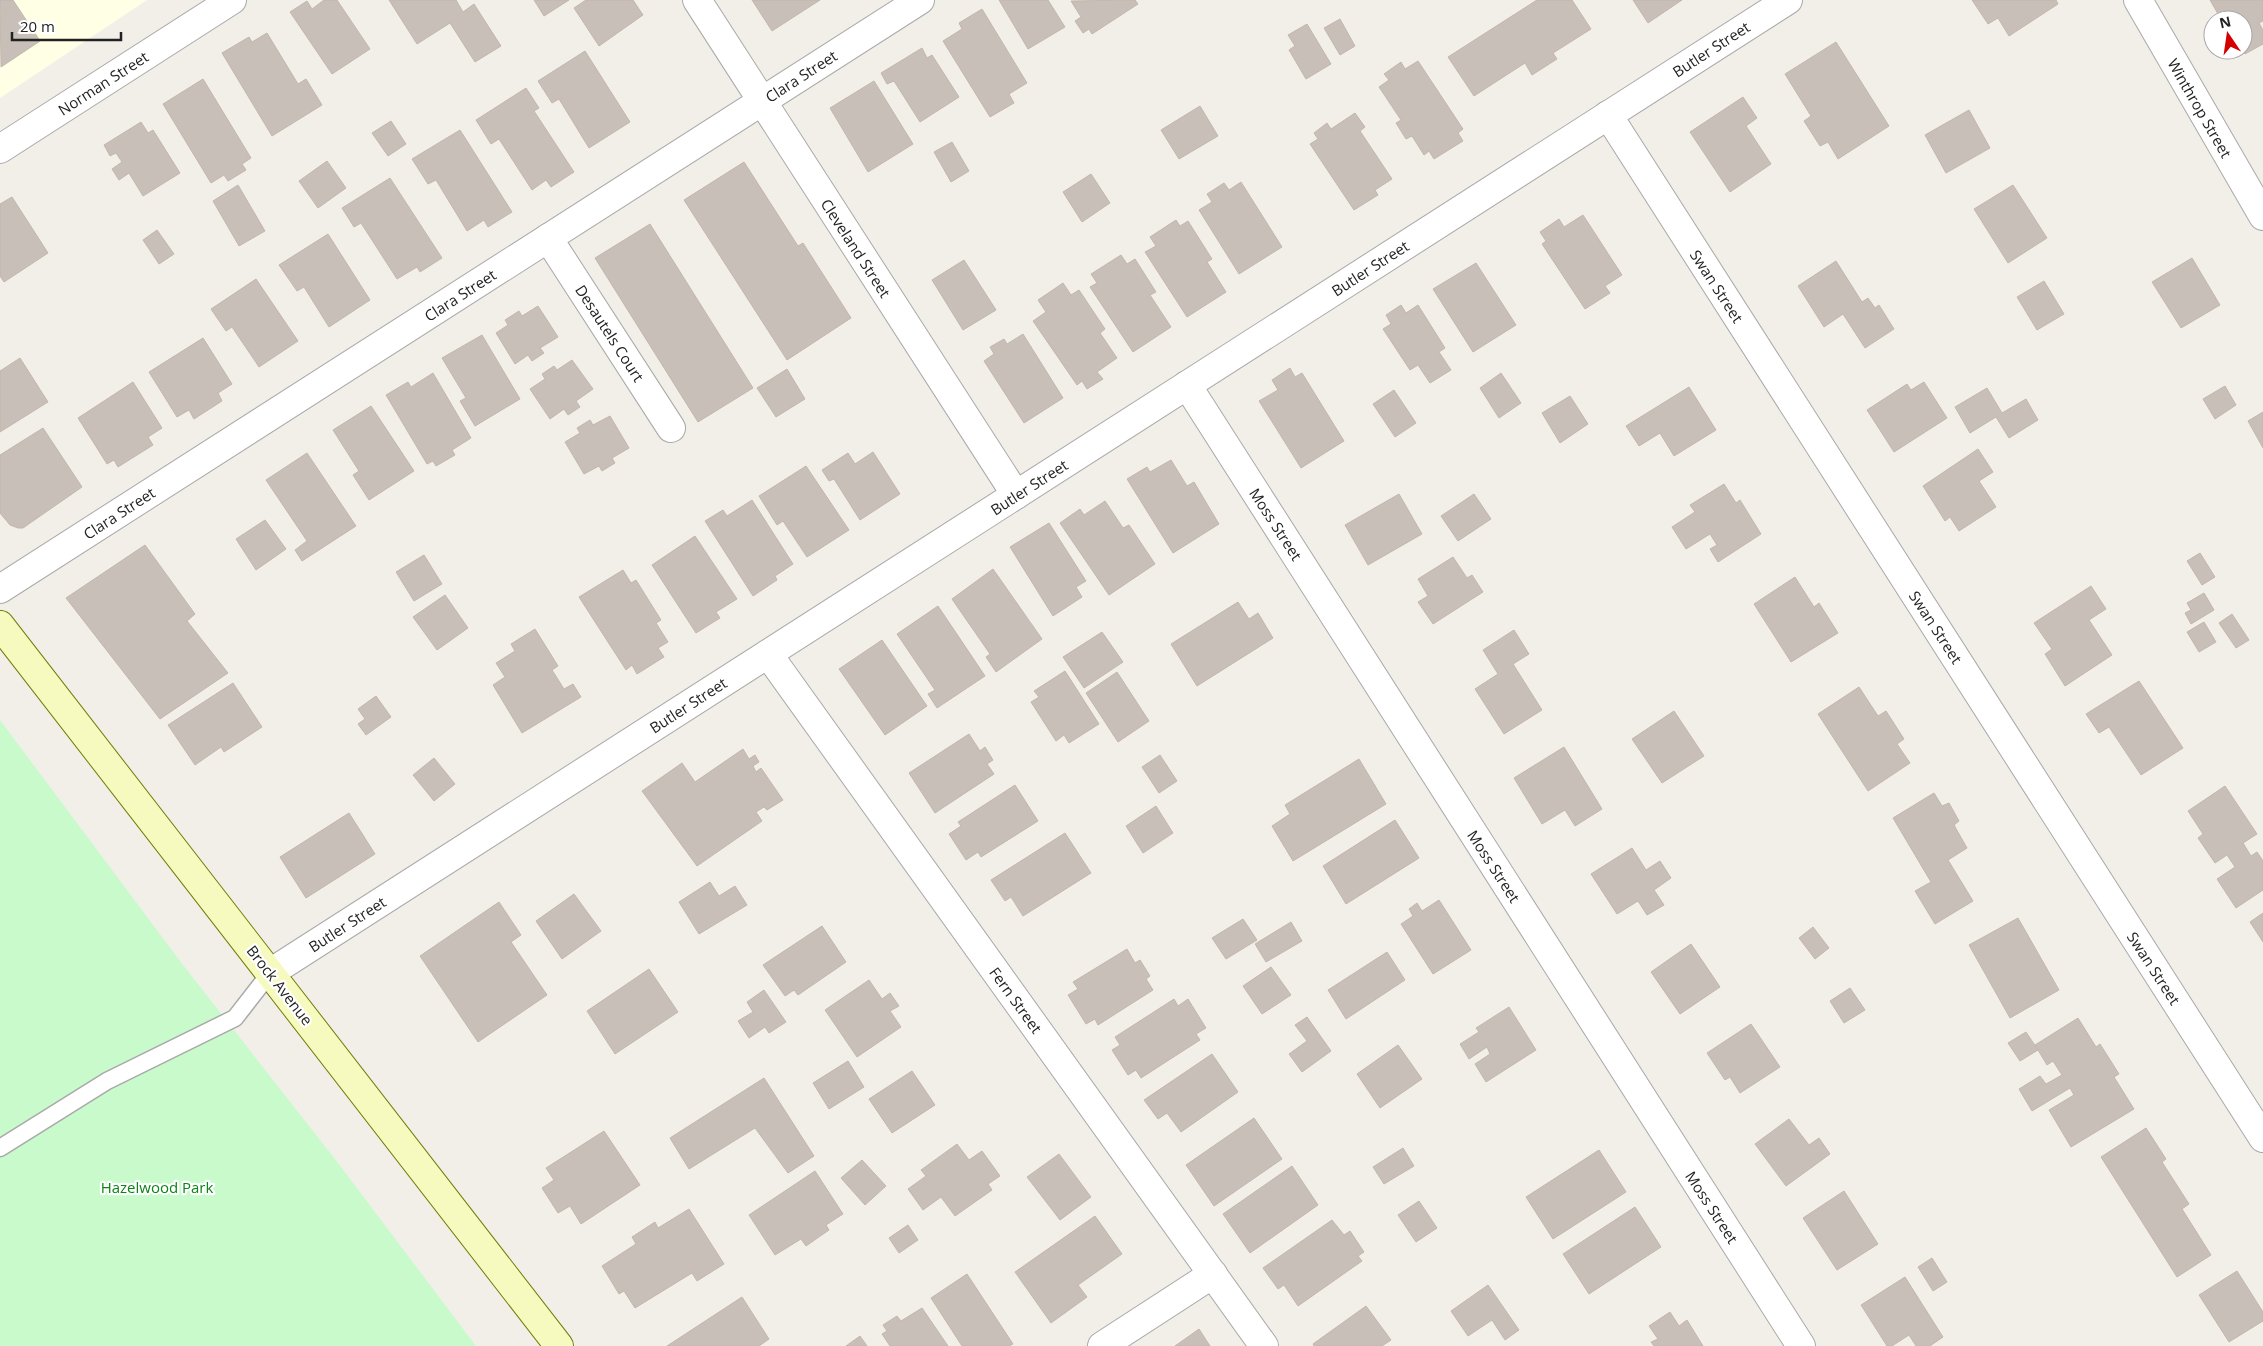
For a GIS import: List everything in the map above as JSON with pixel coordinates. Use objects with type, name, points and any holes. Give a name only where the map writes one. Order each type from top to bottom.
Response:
[{"type":"main road","name":"Brock Avenue","points":[[0,625],[559,1346]]},
{"type":"street","name":"Norman Street","points":[[0,149],[232,0]]},
{"type":"street","name":"Cleveland Street","points":[[697,0],[1016,495]]},
{"type":"street","name":"Clara Street","points":[[0,589],[920,0]]},
{"type":"street","name":"Butler Street","points":[[270,974],[1788,0]]},
{"type":"street","name":"Winthrop Street","points":[[2138,0],[2263,216]]},
{"type":"street","name":"Swan Street","points":[[1608,115],[2263,1138]]},
{"type":"street","name":"Desautels Court","points":[[548,238],[671,428]]},
{"type":"street","name":"Moss Street","points":[[1187,385],[1801,1346]]},
{"type":"street","name":"Fern Street","points":[[768,654],[1264,1346]]},
{"type":"street","points":[[1102,1346],[1213,1274]]},
{"type":"lane","points":[[0,1148],[107,1081],[235,1018],[270,974]]},
{"type":"shaded area","points":[[0,0],[147,0],[0,98]]},
{"type":"green space","name":"Hazelwood Park","points":[[0,720],[183,965],[338,1163],[476,1346],[0,1346]]},
{"type":"building","points":[[0,0],[13,0],[40,41],[1,67]]},
{"type":"building","points":[[324,0],[337,0],[370,49],[332,74],[290,12],[307,1],[312,9]]},
{"type":"building","points":[[389,0],[456,0],[463,12],[474,4],[501,46],[475,62],[450,23],[417,44]]},
{"type":"building","points":[[534,0],[569,0],[544,16]]},
{"type":"building","points":[[586,0],[633,0],[643,15],[599,46],[574,8]]},
{"type":"building","points":[[752,0],[820,0],[772,31]]},
{"type":"building","points":[[999,0],[1048,0],[1065,27],[1028,49]]},
{"type":"building","points":[[1135,0],[1138,4],[1092,34],[1089,29],[1083,33],[1075,21],[1081,17],[1071,1]]},
{"type":"building","points":[[1537,0],[1572,0],[1591,29],[1553,53],[1557,59],[1532,75],[1525,63],[1474,96],[1448,57]]},
{"type":"building","points":[[1633,0],[1682,0],[1648,23]]},
{"type":"building","points":[[1972,0],[2056,0],[2058,4],[2009,36],[1998,18],[1988,24]]},
{"type":"building","points":[[2210,0],[2263,0],[2263,21],[2259,23],[2263,30],[2263,44],[2253,50],[2253,10],[2216,10]]},
{"type":"building","points":[[982,9],[1027,83],[1009,94],[1014,103],[990,117],[943,41],[962,29],[959,23]]},
{"type":"building","points":[[1340,19],[1355,46],[1340,55],[1324,28]]},
{"type":"building","points":[[1307,24],[1331,64],[1306,79],[1289,50],[1295,46],[1288,35]]},
{"type":"building","points":[[267,33],[298,84],[306,79],[322,105],[272,136],[222,53],[249,37],[252,42]]},
{"type":"building","points":[[1836,42],[1889,126],[1838,159],[1828,142],[1820,146],[1804,121],[1811,116],[1785,74]]},
{"type":"building","points":[[922,48],[927,58],[932,55],[959,97],[920,122],[894,81],[887,84],[881,73]]},
{"type":"building","points":[[585,51],[630,122],[589,148],[559,99],[552,103],[538,81]]},
{"type":"building","points":[[1418,61],[1463,129],[1458,133],[1463,141],[1434,159],[1429,151],[1424,155],[1412,136],[1406,139],[1396,123],[1401,120],[1379,87],[1389,80],[1384,74],[1401,62],[1405,69]]},
{"type":"building","points":[[203,79],[251,158],[242,164],[246,170],[228,181],[224,175],[211,183],[163,104]]},
{"type":"building","points":[[874,81],[913,144],[868,172],[830,108]]},
{"type":"building","points":[[526,88],[539,108],[534,111],[574,172],[551,187],[546,180],[532,190],[499,139],[491,144],[476,120]]},
{"type":"building","points":[[1743,97],[1757,118],[1746,126],[1771,164],[1730,192],[1690,132]]},
{"type":"building","points":[[1200,106],[1218,136],[1179,159],[1161,130]]},
{"type":"building","points":[[1969,110],[1990,148],[1946,173],[1925,135]]},
{"type":"building","points":[[1355,113],[1365,127],[1360,131],[1392,179],[1375,190],[1378,195],[1354,210],[1310,144],[1318,139],[1314,133],[1327,123],[1331,129]]},
{"type":"building","points":[[391,121],[406,144],[388,156],[372,133]]},
{"type":"building","points":[[141,122],[148,133],[153,130],[180,173],[143,196],[129,173],[119,180],[112,169],[122,162],[116,153],[110,156],[104,145]]},
{"type":"building","points":[[460,130],[512,212],[488,227],[484,220],[467,231],[436,180],[428,184],[412,159]]},
{"type":"building","points":[[952,142],[969,171],[951,182],[934,152]]},
{"type":"building","points":[[327,161],[346,188],[318,208],[299,181]]},
{"type":"building","points":[[744,162],[798,246],[803,243],[851,318],[787,360],[684,200]]},
{"type":"building","points":[[1091,174],[1110,203],[1082,222],[1063,192]]},
{"type":"building","points":[[390,178],[442,258],[420,272],[417,267],[397,279],[361,223],[354,227],[342,208]]},
{"type":"building","points":[[1241,182],[1282,247],[1239,274],[1199,210],[1212,202],[1207,194],[1224,183],[1229,190]]},
{"type":"building","points":[[238,185],[265,231],[239,246],[213,201]]},
{"type":"building","points":[[2013,185],[2047,238],[2008,263],[1974,209]]},
{"type":"building","points":[[12,197],[48,253],[4,282],[0,276],[0,204]]},
{"type":"building","points":[[1583,215],[1622,275],[1605,286],[1610,293],[1585,309],[1542,244],[1546,241],[1540,232],[1559,219],[1564,227]]},
{"type":"building","points":[[1176,220],[1180,226],[1188,221],[1212,259],[1207,262],[1226,292],[1187,317],[1145,252],[1156,246],[1150,237]]},
{"type":"building","points":[[650,224],[753,388],[698,422],[595,258]]},
{"type":"building","points":[[157,230],[174,254],[159,264],[143,240]]},
{"type":"building","points":[[328,234],[370,300],[329,327],[304,287],[297,291],[279,265]]},
{"type":"building","points":[[1121,255],[1127,264],[1135,259],[1156,292],[1150,295],[1171,327],[1133,352],[1090,287],[1097,283],[1091,274]]},
{"type":"building","points":[[2192,258],[2220,305],[2181,328],[2152,282]]},
{"type":"building","points":[[964,260],[996,310],[963,330],[932,280]]},
{"type":"building","points":[[1836,261],[1862,302],[1868,298],[1875,308],[1879,305],[1894,329],[1865,348],[1843,314],[1824,327],[1798,286]]},
{"type":"building","points":[[1476,263],[1516,325],[1473,352],[1433,289]]},
{"type":"building","points":[[256,279],[298,341],[259,367],[232,327],[226,331],[211,309]]},
{"type":"building","points":[[2044,281],[2064,314],[2037,330],[2017,297]]},
{"type":"building","points":[[1063,283],[1071,295],[1079,290],[1105,329],[1100,333],[1117,358],[1097,372],[1103,379],[1087,389],[1082,381],[1077,385],[1033,321],[1046,312],[1038,300]]},
{"type":"building","points":[[1401,305],[1406,313],[1418,305],[1445,348],[1439,352],[1451,370],[1430,383],[1418,365],[1410,370],[1383,329],[1391,324],[1386,315]]},
{"type":"building","points":[[538,306],[558,337],[540,348],[544,353],[532,361],[528,355],[515,364],[496,333],[508,325],[505,320],[519,311],[522,316]]},
{"type":"building","points":[[1023,334],[1063,398],[1024,423],[984,361],[994,354],[990,347],[1004,339],[1007,344]]},
{"type":"building","points":[[482,335],[520,399],[475,426],[460,401],[466,398],[442,358]]},
{"type":"building","points":[[203,338],[232,384],[218,393],[222,401],[194,419],[189,410],[177,417],[149,372]]},
{"type":"building","points":[[20,358],[48,402],[0,432],[0,371]]},
{"type":"building","points":[[572,360],[593,389],[576,401],[580,407],[568,415],[564,409],[550,419],[530,389],[545,379],[542,374],[554,366],[557,370]]},
{"type":"building","points":[[1290,368],[1295,377],[1302,373],[1344,441],[1301,468],[1259,401],[1278,390],[1272,380]]},
{"type":"building","points":[[787,369],[805,399],[776,417],[757,388]]},
{"type":"building","points":[[433,373],[471,438],[452,450],[455,455],[436,466],[433,461],[427,464],[386,395],[408,382],[411,387]]},
{"type":"building","points":[[1501,373],[1521,403],[1499,418],[1480,388]]},
{"type":"building","points":[[133,382],[162,428],[148,437],[153,445],[118,467],[114,460],[107,464],[78,418]]},
{"type":"building","points":[[1924,382],[1947,418],[1894,452],[1867,410],[1907,384],[1911,390]]},
{"type":"building","points":[[2225,386],[2236,405],[2215,419],[2203,399]]},
{"type":"building","points":[[1689,387],[1716,430],[1674,456],[1660,433],[1639,446],[1626,426]]},
{"type":"building","points":[[1987,388],[2002,413],[2026,399],[2038,420],[2009,438],[1996,417],[1970,433],[1955,407]]},
{"type":"building","points":[[1394,390],[1416,423],[1395,437],[1373,404]]},
{"type":"building","points":[[1570,396],[1588,424],[1560,443],[1542,413]]},
{"type":"building","points":[[371,406],[414,471],[369,500],[353,475],[359,471],[333,430]]},
{"type":"building","points":[[2263,412],[2263,448],[2248,421]]},
{"type":"building","points":[[610,416],[629,448],[612,458],[615,463],[602,471],[599,466],[584,474],[565,442],[580,433],[577,428],[590,420],[593,425]]},
{"type":"building","points":[[43,428],[82,487],[23,528],[18,528],[10,525],[0,513],[0,455]]},
{"type":"building","points":[[1978,449],[1993,472],[1979,481],[1996,507],[1959,531],[1950,517],[1945,521],[1923,486]]},
{"type":"building","points":[[873,452],[900,494],[860,520],[834,479],[829,481],[822,470],[848,453],[855,464]]},
{"type":"building","points":[[307,453],[356,526],[302,561],[295,550],[307,541],[266,480]]},
{"type":"building","points":[[1171,460],[1187,486],[1194,482],[1219,524],[1173,553],[1127,479],[1147,467],[1150,472]]},
{"type":"building","points":[[806,466],[849,530],[807,557],[783,521],[777,525],[759,496]]},
{"type":"building","points":[[1724,484],[1736,503],[1740,500],[1761,534],[1718,562],[1710,549],[1717,545],[1710,534],[1686,549],[1672,527],[1695,512],[1690,505]]},
{"type":"building","points":[[1399,494],[1422,534],[1368,565],[1345,525]]},
{"type":"building","points":[[1474,494],[1491,519],[1458,541],[1441,516]]},
{"type":"building","points":[[752,500],[793,564],[775,576],[777,580],[753,596],[705,521],[723,510],[727,516]]},
{"type":"building","points":[[1105,501],[1123,528],[1129,525],[1155,564],[1109,595],[1060,523],[1080,509],[1084,515]]},
{"type":"building","points":[[265,520],[286,549],[256,570],[236,539]]},
{"type":"building","points":[[1049,523],[1086,581],[1076,587],[1082,597],[1053,616],[1010,547]]},
{"type":"building","points":[[695,536],[737,599],[716,612],[720,618],[696,633],[652,565]]},
{"type":"building","points":[[145,545],[195,614],[187,621],[228,673],[160,719],[66,598]]},
{"type":"building","points":[[2200,553],[2215,577],[2202,585],[2187,561]]},
{"type":"building","points":[[424,555],[442,584],[414,601],[396,572]]},
{"type":"building","points":[[1453,557],[1467,578],[1472,575],[1483,592],[1433,624],[1418,602],[1428,596],[1418,579]]},
{"type":"building","points":[[993,569],[1042,639],[996,672],[986,657],[990,654],[952,599]]},
{"type":"building","points":[[623,570],[631,583],[636,580],[661,620],[656,623],[668,642],[658,648],[664,657],[637,674],[632,665],[626,670],[579,597]]},
{"type":"building","points":[[1795,577],[1814,607],[1819,603],[1838,633],[1791,662],[1754,604]]},
{"type":"building","points":[[2091,586],[2106,609],[2089,620],[2112,655],[2065,686],[2045,654],[2052,649],[2034,623]]},
{"type":"building","points":[[2204,593],[2214,610],[2191,624],[2185,613],[2191,610],[2187,603]]},
{"type":"building","points":[[445,595],[468,628],[437,650],[413,617]]},
{"type":"building","points":[[1238,602],[1249,619],[1258,613],[1273,638],[1197,686],[1171,644]]},
{"type":"building","points":[[938,606],[985,676],[937,708],[928,694],[935,690],[897,634]]},
{"type":"building","points":[[2232,614],[2249,640],[2236,648],[2219,623]]},
{"type":"building","points":[[2204,622],[2216,642],[2199,652],[2187,632]]},
{"type":"building","points":[[535,629],[558,666],[552,670],[564,689],[573,684],[581,697],[522,733],[493,685],[505,677],[496,663],[515,651],[511,644]]},
{"type":"building","points":[[1514,630],[1529,654],[1513,664],[1542,710],[1504,734],[1475,689],[1498,674],[1483,650]]},
{"type":"building","points":[[1102,632],[1123,662],[1084,688],[1063,657]]},
{"type":"building","points":[[882,640],[927,706],[885,735],[839,669]]},
{"type":"building","points":[[1065,671],[1099,724],[1069,743],[1064,735],[1056,741],[1031,702],[1039,697],[1034,691]]},
{"type":"building","points":[[1117,672],[1149,721],[1118,742],[1086,693]]},
{"type":"building","points":[[2139,681],[2183,748],[2141,775],[2109,727],[2099,733],[2086,714]]},
{"type":"building","points":[[233,683],[262,727],[224,752],[221,747],[195,765],[168,725]]},
{"type":"building","points":[[1859,687],[1878,716],[1886,711],[1904,739],[1897,744],[1910,763],[1868,791],[1818,714]]},
{"type":"building","points":[[376,696],[391,717],[366,735],[358,724],[365,719],[358,709]]},
{"type":"building","points":[[1674,711],[1704,756],[1662,783],[1632,739]]},
{"type":"building","points":[[969,734],[980,751],[985,747],[993,760],[987,764],[994,774],[935,813],[909,773]]},
{"type":"building","points":[[1564,747],[1602,809],[1575,826],[1565,810],[1542,824],[1514,778]]},
{"type":"building","points":[[743,749],[749,759],[755,755],[759,762],[753,766],[756,772],[761,768],[783,800],[767,810],[764,807],[756,812],[762,821],[697,866],[642,791],[682,763],[695,782]]},
{"type":"building","points":[[1160,755],[1177,781],[1159,793],[1142,767]]},
{"type":"building","points":[[434,758],[455,784],[434,801],[413,775]]},
{"type":"building","points":[[1359,759],[1386,804],[1293,861],[1272,826],[1290,814],[1285,805]]},
{"type":"building","points":[[1015,785],[1038,821],[981,857],[978,852],[966,860],[949,834],[961,826],[958,822]]},
{"type":"building","points":[[2225,786],[2257,834],[2243,843],[2251,856],[2257,852],[2263,861],[2263,890],[2236,908],[2217,879],[2235,867],[2227,855],[2215,863],[2198,838],[2203,834],[2188,811]]},
{"type":"building","points":[[1934,793],[1942,806],[1949,803],[1959,821],[1954,825],[1967,848],[1948,860],[1973,901],[1935,924],[1915,891],[1931,882],[1893,818]]},
{"type":"building","points":[[1156,806],[1173,833],[1143,853],[1126,826]]},
{"type":"building","points":[[349,813],[375,854],[306,898],[280,857]]},
{"type":"building","points":[[1395,820],[1419,858],[1346,904],[1323,866]]},
{"type":"building","points":[[1065,833],[1091,873],[1023,916],[1011,897],[1005,901],[991,880]]},
{"type":"building","points":[[1632,848],[1646,870],[1660,861],[1671,878],[1654,890],[1664,905],[1647,915],[1638,901],[1617,914],[1591,874]]},
{"type":"building","points":[[710,882],[719,896],[735,886],[747,905],[699,934],[679,902]]},
{"type":"building","points":[[574,894],[601,931],[562,959],[536,921]]},
{"type":"building","points":[[1439,900],[1471,950],[1433,974],[1401,924],[1413,916],[1409,909],[1417,903],[1422,911]]},
{"type":"building","points":[[499,902],[521,935],[511,942],[547,995],[478,1042],[420,956]]},
{"type":"building","points":[[2263,913],[2263,942],[2250,922]]},
{"type":"building","points":[[2018,918],[2059,990],[2010,1018],[1969,945]]},
{"type":"building","points":[[1243,919],[1257,940],[1226,959],[1212,938]]},
{"type":"building","points":[[1291,922],[1302,941],[1266,962],[1255,944]]},
{"type":"building","points":[[822,926],[846,962],[798,995],[794,990],[785,996],[763,965]]},
{"type":"building","points":[[1813,927],[1829,948],[1815,959],[1799,938]]},
{"type":"building","points":[[1691,944],[1720,987],[1680,1014],[1651,972]]},
{"type":"building","points":[[1127,949],[1135,963],[1140,960],[1150,976],[1146,979],[1153,990],[1098,1025],[1095,1019],[1086,1024],[1068,995],[1078,989],[1073,982]]},
{"type":"building","points":[[1387,952],[1405,980],[1346,1019],[1328,990]]},
{"type":"building","points":[[1271,967],[1291,995],[1262,1014],[1243,986]]},
{"type":"building","points":[[649,969],[678,1012],[615,1054],[587,1011]]},
{"type":"building","points":[[869,980],[882,999],[890,993],[899,1006],[890,1011],[901,1027],[857,1057],[825,1010]]},
{"type":"building","points":[[1850,988],[1865,1010],[1844,1023],[1830,1001]]},
{"type":"building","points":[[764,990],[786,1022],[769,1033],[765,1027],[749,1038],[738,1021],[753,1012],[747,1002]]},
{"type":"building","points":[[1174,999],[1178,1006],[1188,999],[1206,1028],[1196,1034],[1200,1040],[1141,1078],[1136,1070],[1128,1075],[1112,1050],[1120,1045],[1115,1037]]},
{"type":"building","points":[[1509,1007],[1536,1050],[1486,1082],[1475,1064],[1490,1054],[1487,1047],[1469,1059],[1460,1044],[1479,1032],[1476,1028]]},
{"type":"building","points":[[1307,1017],[1331,1051],[1302,1072],[1289,1054],[1307,1041],[1295,1025]]},
{"type":"building","points":[[2078,1018],[2096,1047],[2100,1044],[2119,1074],[2114,1077],[2134,1109],[2071,1147],[2049,1110],[2074,1095],[2070,1088],[2032,1111],[2019,1089],[2040,1076],[2046,1084],[2062,1075],[2053,1061],[2047,1065],[2035,1045]]},
{"type":"building","points":[[1751,1024],[1780,1067],[1740,1093],[1730,1077],[1725,1080],[1707,1053]]},
{"type":"building","points":[[2026,1032],[2038,1050],[2020,1061],[2008,1043]]},
{"type":"building","points":[[1398,1045],[1422,1079],[1380,1108],[1357,1074]]},
{"type":"building","points":[[1212,1054],[1238,1092],[1181,1132],[1167,1113],[1158,1119],[1144,1100]]},
{"type":"building","points":[[848,1061],[864,1087],[829,1109],[813,1083]]},
{"type":"building","points":[[912,1071],[935,1105],[892,1133],[869,1099]]},
{"type":"building","points":[[764,1078],[814,1156],[788,1173],[755,1128],[689,1169],[670,1138]]},
{"type":"building","points":[[1254,1118],[1282,1159],[1214,1206],[1186,1165]]},
{"type":"building","points":[[1789,1119],[1809,1145],[1819,1138],[1830,1154],[1786,1186],[1755,1144]]},
{"type":"building","points":[[2146,1128],[2166,1159],[2162,1162],[2189,1204],[2182,1209],[2211,1255],[2177,1277],[2101,1157]]},
{"type":"building","points":[[604,1131],[640,1185],[581,1224],[570,1206],[558,1213],[542,1188],[554,1180],[546,1168]]},
{"type":"building","points":[[957,1144],[969,1160],[982,1151],[1000,1176],[988,1184],[992,1190],[955,1216],[941,1197],[923,1210],[908,1189],[926,1176],[921,1170]]},
{"type":"building","points":[[1403,1148],[1414,1166],[1384,1184],[1373,1167]]},
{"type":"building","points":[[1599,1150],[1626,1192],[1553,1239],[1526,1197]]},
{"type":"building","points":[[1059,1154],[1091,1197],[1060,1220],[1027,1177]]},
{"type":"building","points":[[862,1160],[886,1186],[865,1205],[841,1178]]},
{"type":"building","points":[[1292,1166],[1318,1205],[1250,1253],[1223,1214]]},
{"type":"building","points":[[815,1171],[843,1214],[826,1225],[829,1230],[806,1246],[801,1239],[775,1255],[749,1215]]},
{"type":"building","points":[[1844,1191],[1878,1244],[1837,1270],[1803,1218]]},
{"type":"building","points":[[1419,1201],[1437,1228],[1416,1242],[1398,1215]]},
{"type":"building","points":[[1635,1207],[1661,1247],[1589,1294],[1563,1254]]},
{"type":"building","points":[[689,1209],[724,1264],[697,1281],[692,1273],[635,1308],[624,1291],[619,1294],[602,1266],[636,1244],[632,1237],[655,1222],[658,1228]]},
{"type":"building","points":[[1095,1216],[1122,1254],[1078,1285],[1087,1297],[1051,1323],[1015,1272]]},
{"type":"building","points":[[1332,1220],[1344,1235],[1350,1231],[1364,1252],[1358,1256],[1362,1261],[1298,1306],[1284,1285],[1278,1289],[1263,1268]]},
{"type":"building","points":[[908,1225],[918,1240],[899,1253],[889,1238]]},
{"type":"building","points":[[1932,1258],[1947,1282],[1933,1291],[1918,1267]]},
{"type":"building","points":[[2237,1271],[2263,1312],[2263,1321],[2229,1342],[2199,1295]]},
{"type":"building","points":[[967,1274],[1013,1344],[1009,1346],[962,1346],[931,1298]]},
{"type":"building","points":[[1905,1277],[1943,1337],[1930,1346],[1916,1346],[1909,1335],[1892,1346],[1887,1346],[1861,1305]]},
{"type":"building","points":[[1488,1285],[1519,1330],[1505,1340],[1492,1320],[1468,1336],[1451,1311]]},
{"type":"building","points":[[742,1297],[769,1339],[759,1346],[667,1346]]},
{"type":"building","points":[[1366,1306],[1391,1340],[1382,1346],[1314,1346],[1313,1344]]},
{"type":"building","points":[[922,1308],[948,1346],[890,1346],[882,1334],[887,1331],[883,1325],[897,1316],[901,1321]]},
{"type":"building","points":[[1670,1312],[1679,1326],[1687,1320],[1703,1346],[1654,1346],[1651,1342],[1658,1339],[1649,1326]]},
{"type":"building","points":[[1199,1329],[1210,1346],[1175,1346]]},
{"type":"building","points":[[860,1336],[867,1346],[846,1346]]}]
